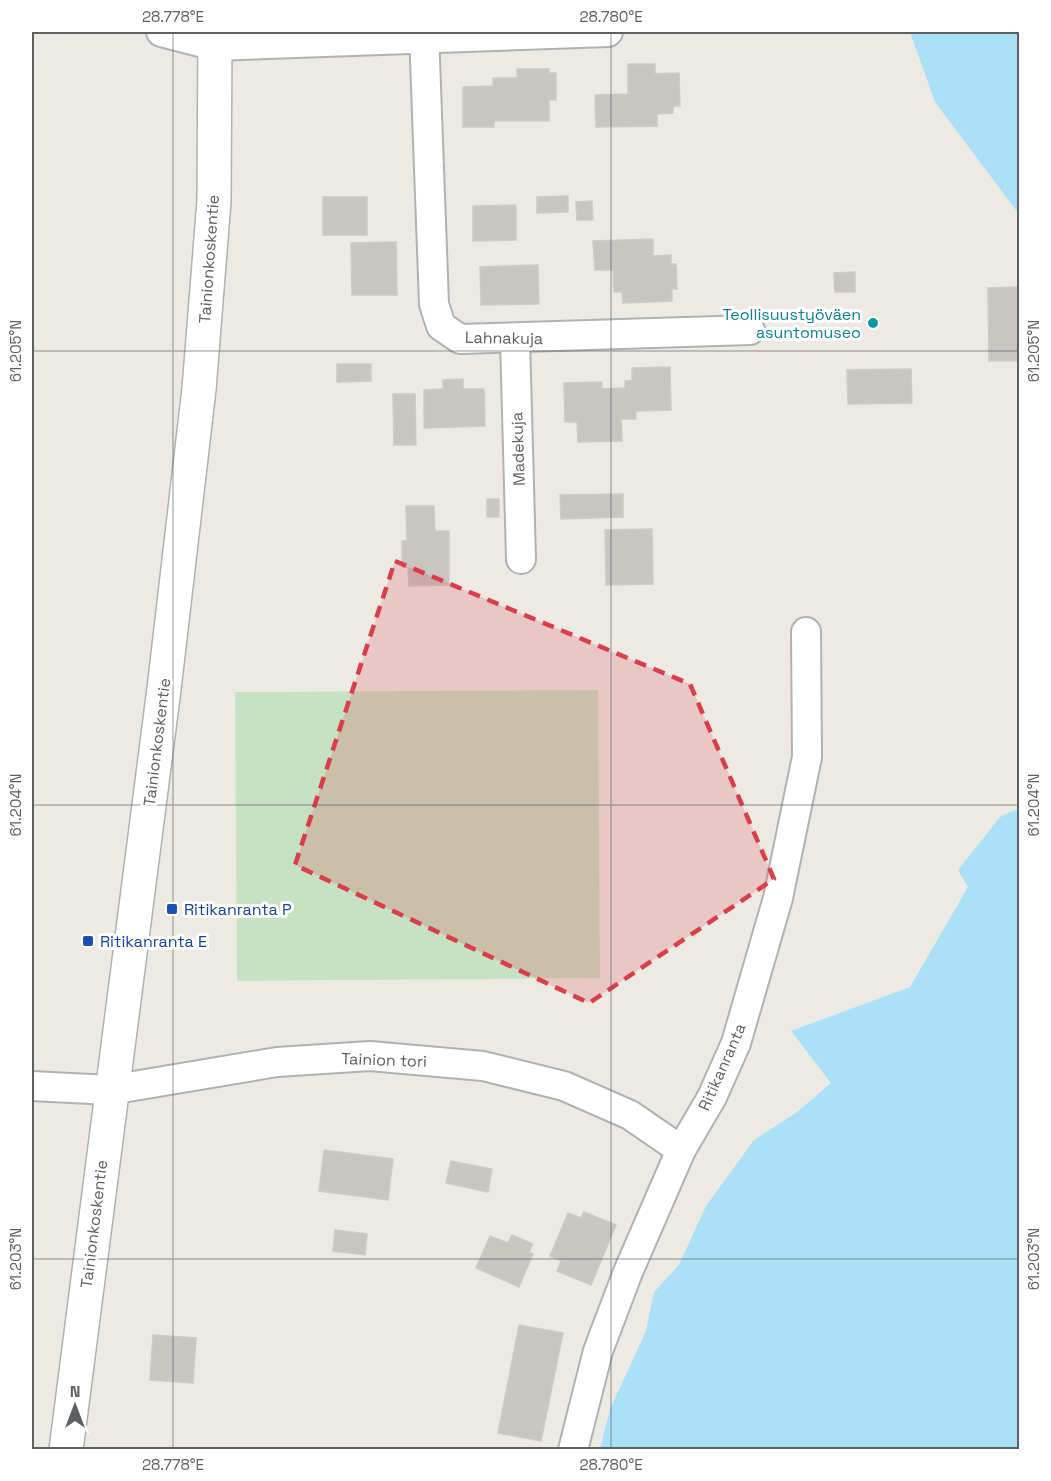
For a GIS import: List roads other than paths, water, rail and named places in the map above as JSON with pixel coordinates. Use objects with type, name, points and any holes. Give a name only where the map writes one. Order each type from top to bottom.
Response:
[{"type":"street","points":[[161,32],[214,39],[608,32]]},
{"type":"street","name":"Lahnakuja","points":[[424,35],[434,304],[441,326],[460,339],[750,330]]},
{"type":"street","name":"Tainionkoskentie","points":[[66,1449],[110,1090],[164,689],[199,389],[214,201],[214,39]]},
{"type":"street","name":"Madekuja","points":[[515,339],[521,559]]},
{"type":"street","name":"Ritikanranta","points":[[573,1449],[598,1351],[628,1272],[681,1150],[712,1097],[736,1043],[778,898],[807,757],[806,632]]},
{"type":"street","name":"Tainion tori","points":[[32,1086],[110,1090],[289,1061],[370,1056],[483,1066],[564,1086],[630,1115],[681,1150]]},
{"type":"water","points":[[910,32],[1019,32],[1019,214],[935,102]]},
{"type":"water","points":[[1019,808],[1019,1449],[600,1449],[610,1409],[646,1331],[654,1292],[679,1265],[706,1206],[754,1140],[797,1112],[831,1083],[791,1031],[910,987],[968,887],[958,870],[1000,817]]},
{"type":"place","name":"Teollisuustyöväen asuntomuseo","points":[[873,323]]},
{"type":"place","name":"Ritikanranta P","points":[[172,909]]},
{"type":"place","name":"Ritikanranta E","points":[[88,941]]}]
